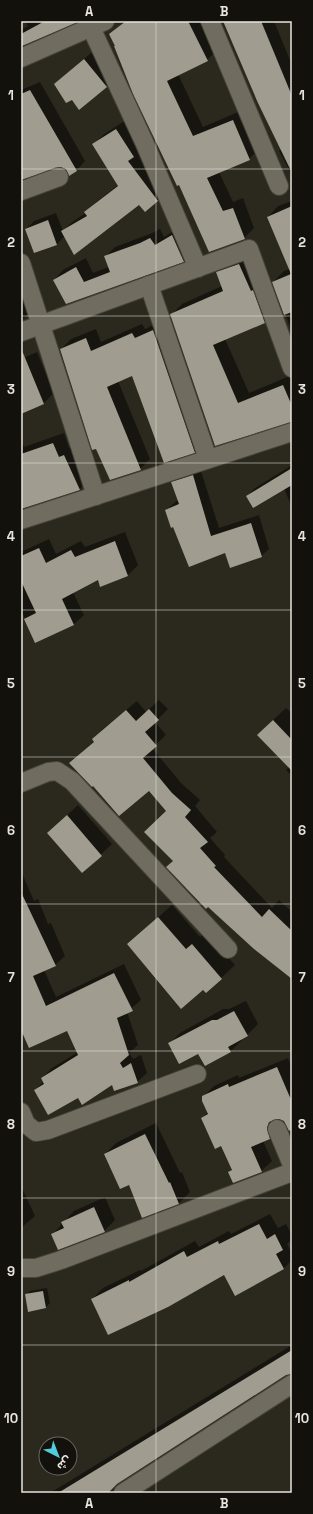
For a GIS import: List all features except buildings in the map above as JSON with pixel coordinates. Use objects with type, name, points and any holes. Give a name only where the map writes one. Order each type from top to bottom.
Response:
[{"type":"street","points":[[210,21],[278,186]]},
{"type":"street","points":[[21,58],[94,23],[198,268]]},
{"type":"street","points":[[21,191],[59,178]]},
{"type":"street","points":[[21,332],[250,249],[292,368]]},
{"type":"street","points":[[21,263],[96,496]]},
{"type":"street","points":[[149,286],[208,459]]},
{"type":"street","points":[[21,520],[292,432]]},
{"type":"street","points":[[21,783],[48,772],[57,771],[72,781],[228,949]]},
{"type":"street","points":[[21,1112],[26,1124],[36,1132],[48,1130],[197,1074]]},
{"type":"street","points":[[276,1129],[292,1164]]},
{"type":"street","points":[[21,1268],[36,1268],[61,1260],[292,1172]]},
{"type":"street","points":[[123,1493],[292,1384]]}]
